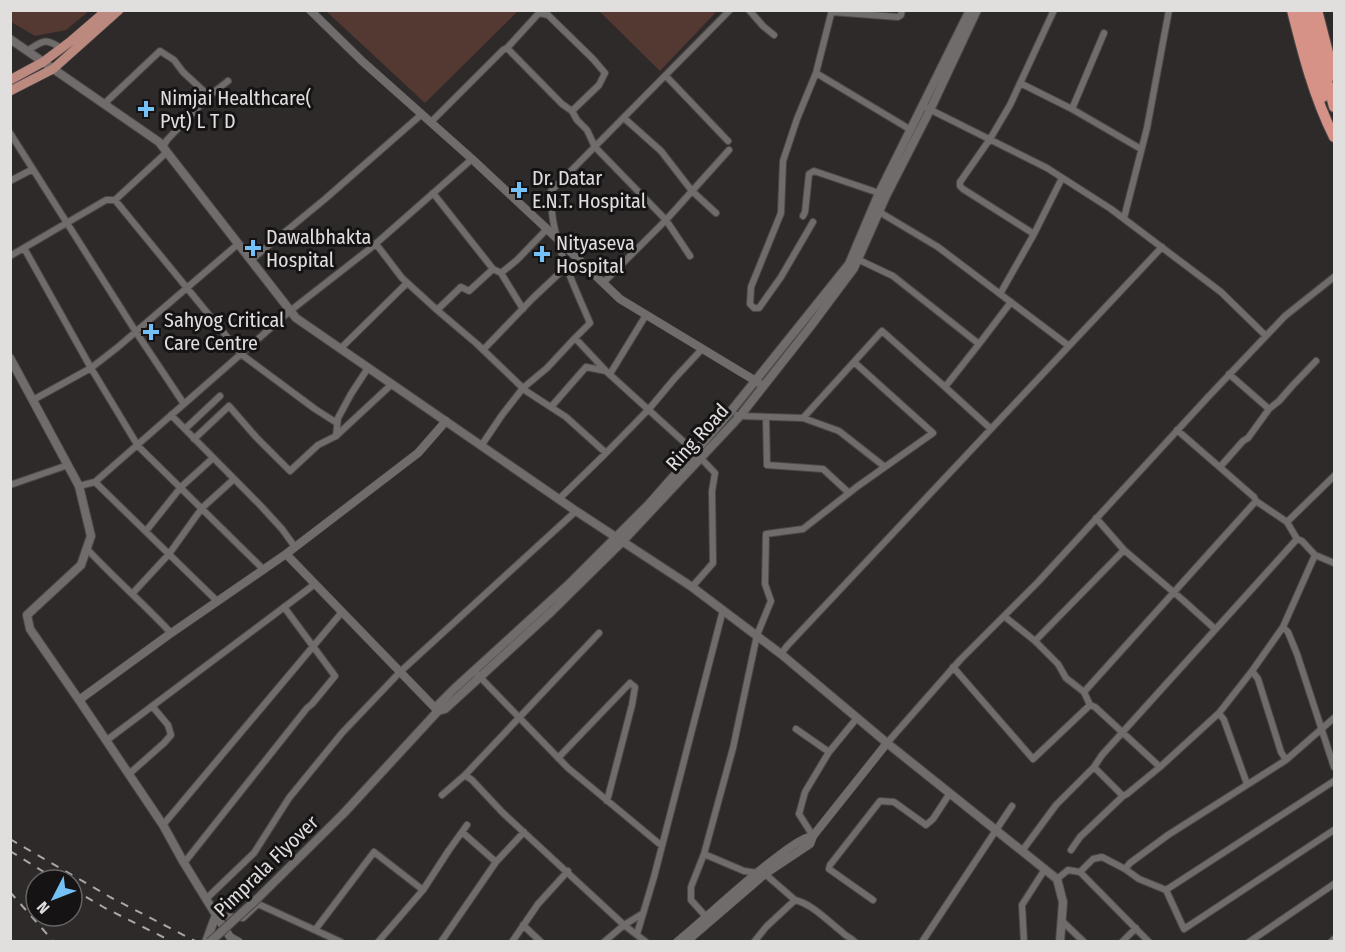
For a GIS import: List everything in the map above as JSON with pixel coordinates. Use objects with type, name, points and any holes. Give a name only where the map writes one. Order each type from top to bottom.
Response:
[{"type":"highway","points":[[1292,10],[1312,83],[1334,138]]},
{"type":"highway","points":[[1300,10],[1334,138]]},
{"type":"highway","points":[[1308,10],[1335,107]]},
{"type":"highway","points":[[1317,10],[1335,76]]},
{"type":"main road","points":[[10,91],[53,69],[66,51],[107,10]]},
{"type":"main road","points":[[10,80],[66,51],[119,10]]},
{"type":"main road","points":[[876,210],[879,193],[911,130],[927,108],[970,10]]},
{"type":"main road","name":"Ring Road","points":[[344,813],[438,711],[445,709],[476,674],[552,611],[698,455],[740,416],[759,383],[810,327],[854,268],[855,258],[876,210],[886,196],[927,108],[977,10]]},
{"type":"main road","points":[[10,39],[159,142],[296,318],[576,511],[692,587],[781,654],[857,718],[1046,869],[1057,879],[1063,902],[1060,942]]},
{"type":"main road","points":[[10,358],[79,486],[91,536],[81,565],[27,615],[30,628],[163,825],[216,915],[208,942]]},
{"type":"main road","points":[[698,455],[731,411],[759,383]]},
{"type":"main road","name":"Pimprala Flyover","points":[[208,942],[257,899],[344,813]]},
{"type":"street","points":[[310,10],[362,61],[472,159],[620,299],[759,383]]},
{"type":"street","points":[[482,446],[523,388],[547,368],[590,323],[557,238],[550,208],[551,191],[730,10]]},
{"type":"street","points":[[749,10],[763,26],[774,34]]},
{"type":"street","points":[[813,222],[781,277],[759,308],[754,308],[750,304],[751,287],[781,213],[783,161],[816,73],[832,11],[898,17],[902,10]]},
{"type":"street","points":[[1034,234],[960,186],[960,182],[1010,105],[1054,10]]},
{"type":"street","points":[[1124,218],[1147,128],[1169,10]]},
{"type":"street","points":[[431,122],[539,14],[548,15],[593,59],[604,73],[599,85],[572,111]]},
{"type":"street","points":[[1072,109],[1104,33]]},
{"type":"street","points":[[27,51],[42,42],[53,42],[66,51]]},
{"type":"street","points":[[507,48],[562,104],[572,111],[587,130],[596,147],[666,220],[690,256]]},
{"type":"street","points":[[104,104],[160,51],[174,60],[183,72],[209,96]]},
{"type":"street","points":[[816,73],[911,130]]},
{"type":"street","points":[[666,76],[728,141]]},
{"type":"street","points":[[10,256],[106,200],[115,200],[165,150],[167,140],[209,96],[228,81]]},
{"type":"street","points":[[1020,83],[1072,109],[1142,149]]},
{"type":"street","points":[[927,108],[1047,168],[1111,209],[1221,292],[1266,336]]},
{"type":"street","points":[[251,260],[326,199],[422,114]]},
{"type":"street","points":[[624,118],[661,151],[692,191],[716,213]]},
{"type":"street","points":[[10,133],[184,404]]},
{"type":"street","points":[[603,283],[666,220],[729,150]]},
{"type":"street","points":[[79,486],[95,482],[290,311],[376,244],[472,159]]},
{"type":"street","points":[[10,181],[33,168]]},
{"type":"street","points":[[803,216],[809,174],[812,171],[879,193]]},
{"type":"street","points":[[1000,294],[1062,178]]},
{"type":"street","points":[[433,193],[493,269],[501,273],[523,309]]},
{"type":"street","points":[[115,200],[241,354],[315,409],[338,423]]},
{"type":"street","points":[[876,210],[938,247],[1069,346]]},
{"type":"street","points":[[501,273],[518,260],[547,229]]},
{"type":"street","points":[[33,400],[91,368],[238,244]]},
{"type":"street","points":[[376,244],[407,283],[523,388],[566,417],[606,453]]},
{"type":"street","points":[[781,654],[1162,247]]},
{"type":"street","points":[[24,248],[91,368],[138,446],[264,570]]},
{"type":"street","points":[[855,258],[892,276],[979,344]]},
{"type":"street","points":[[483,350],[567,266]]},
{"type":"street","points":[[437,310],[461,287],[469,291],[493,269]]},
{"type":"street","points":[[676,942],[708,919],[761,873],[810,844],[813,836],[887,742],[953,667],[1038,582],[1285,316],[1335,277]]},
{"type":"street","points":[[340,349],[407,283]]},
{"type":"street","points":[[945,387],[1011,302]]},
{"type":"street","points":[[609,373],[646,315]]},
{"type":"street","points":[[803,418],[882,331],[991,429]]},
{"type":"street","points":[[575,338],[714,473],[712,563],[692,587]]},
{"type":"street","points":[[559,499],[649,409],[702,349]]},
{"type":"street","points":[[1220,467],[1248,438],[1269,409],[1316,361]]},
{"type":"street","points":[[708,919],[691,900],[691,887],[704,854],[733,748],[756,635],[771,601],[765,584],[766,534],[803,530],[849,493],[933,433],[854,362]]},
{"type":"street","points":[[551,407],[586,367],[609,373]]},
{"type":"street","points":[[336,436],[338,418],[368,368]]},
{"type":"street","points":[[1229,374],[1269,409]]},
{"type":"street","points":[[194,438],[229,405],[256,437],[290,471],[318,446],[336,436],[392,384]]},
{"type":"street","points":[[185,429],[220,396]]},
{"type":"street","points":[[731,411],[740,416],[803,418],[839,431],[885,467]]},
{"type":"street","points":[[171,416],[260,505],[295,547]]},
{"type":"street","points":[[766,417],[767,465],[823,470],[849,493]]},
{"type":"street","points":[[80,699],[286,554],[418,453],[446,421]]},
{"type":"street","points":[[1177,430],[1256,501],[1287,522],[1298,539],[1315,555],[1335,563]]},
{"type":"street","points":[[146,531],[181,488],[213,458]]},
{"type":"street","points":[[10,485],[68,465]]},
{"type":"street","points":[[1287,522],[1335,476]]},
{"type":"street","points":[[132,594],[169,554],[202,508],[234,480]]},
{"type":"street","points":[[95,482],[217,602]]},
{"type":"street","points":[[1084,692],[1256,501]]},
{"type":"street","points":[[206,899],[254,853],[296,788],[342,733],[400,672],[576,511]]},
{"type":"street","points":[[1096,518],[1124,550],[1215,629]]},
{"type":"street","points":[[1022,851],[1056,805],[1094,767],[1102,755],[1298,539]]},
{"type":"street","points":[[87,549],[171,633]]},
{"type":"street","points":[[1035,641],[1124,550]]},
{"type":"street","points":[[286,554],[438,711]]},
{"type":"street","points":[[1071,850],[1080,837],[1123,796],[1160,767],[1219,713],[1283,627],[1315,555]]},
{"type":"street","points":[[107,740],[315,584]]},
{"type":"street","points":[[184,862],[335,676],[284,607]]},
{"type":"street","points":[[636,934],[662,846],[723,610]]},
{"type":"street","points":[[163,825],[342,612]]},
{"type":"street","points":[[1004,616],[1035,641],[1058,664],[1066,678],[1084,692],[1090,705],[1124,732],[1160,767]]},
{"type":"street","points":[[1283,627],[1288,632],[1297,654],[1335,767]]},
{"type":"street","points":[[442,795],[465,775],[599,633]]},
{"type":"street","points":[[953,667],[1033,759],[1090,705]]},
{"type":"street","points":[[1252,671],[1258,679],[1281,752],[1286,759]]},
{"type":"street","points":[[476,674],[568,768],[662,846]]},
{"type":"street","points":[[558,758],[630,683],[634,687],[632,705],[607,801]]},
{"type":"street","points":[[129,774],[171,735],[168,725],[152,706]]},
{"type":"street","points":[[1219,713],[1224,720],[1247,784]]},
{"type":"street","points":[[813,836],[799,814],[805,792],[829,752],[857,718]]},
{"type":"street","points":[[1125,869],[1168,836],[1286,759],[1335,718]]},
{"type":"street","points":[[796,729],[829,752]]},
{"type":"street","points":[[1094,767],[1123,796]]},
{"type":"street","points":[[465,775],[624,925],[646,942]]},
{"type":"street","points":[[1166,890],[1335,781]]},
{"type":"street","points":[[873,900],[829,868],[830,865],[879,801],[894,802],[926,825],[933,819],[950,793]]},
{"type":"street","points":[[922,942],[1012,806]]},
{"type":"street","points":[[378,942],[423,890],[467,825]]},
{"type":"street","points":[[1080,872],[1093,859],[1102,857],[1139,879],[1166,890],[1184,929],[1335,830]]},
{"type":"street","points":[[462,831],[496,862]]},
{"type":"street","points":[[441,942],[496,862],[524,832]]},
{"type":"street","points":[[315,930],[374,852],[423,890]]},
{"type":"street","points":[[704,854],[744,871],[761,873],[795,900],[813,910],[842,932],[844,939],[851,938],[855,942]]},
{"type":"street","points":[[1024,942],[1022,905],[1046,869]]},
{"type":"street","points":[[1057,879],[1068,870],[1080,872],[1149,942]]},
{"type":"street","points":[[512,942],[538,904],[568,871]]},
{"type":"street","points":[[1249,942],[1335,884]]},
{"type":"street","points":[[754,942],[766,927],[795,900]]},
{"type":"street","points":[[216,915],[243,918],[258,904],[340,942]]},
{"type":"street","points":[[604,942],[643,913]]},
{"type":"street","points":[[216,915],[230,937],[238,942]]},
{"type":"street","points":[[686,942],[708,919]]},
{"type":"street","points":[[1062,921],[1084,942]]},
{"type":"street","points":[[524,925],[541,942]]},
{"type":"street","points":[[1122,942],[1136,928]]},
{"type":"street","points":[[1331,942],[1335,939]]},
{"type":"shaded area","points":[[11,10],[89,11],[66,30],[35,36],[11,22]]},
{"type":"shaded area","points":[[326,11],[518,11],[425,103]]},
{"type":"shaded area","points":[[599,11],[717,11],[660,71]]},
{"type":"railway","points":[[10,839],[110,897],[197,942]]},
{"type":"railway","points":[[10,851],[38,868]]},
{"type":"railway","points":[[10,892],[54,942]]},
{"type":"railway","points":[[84,896],[173,942]]},
{"type":"place","name":"Nimjai Healthcare( Pvt) L T D","points":[[146,109]]},
{"type":"place","name":"Dr. Datar E.N.T. Hospital","points":[[519,190]]},
{"type":"place","name":"Dawalbhakta Hospital","points":[[253,248]]},
{"type":"place","name":"Nityaseva Hospital","points":[[542,254]]},
{"type":"place","name":"Sahyog Critical Care Centre","points":[[151,332]]}]
